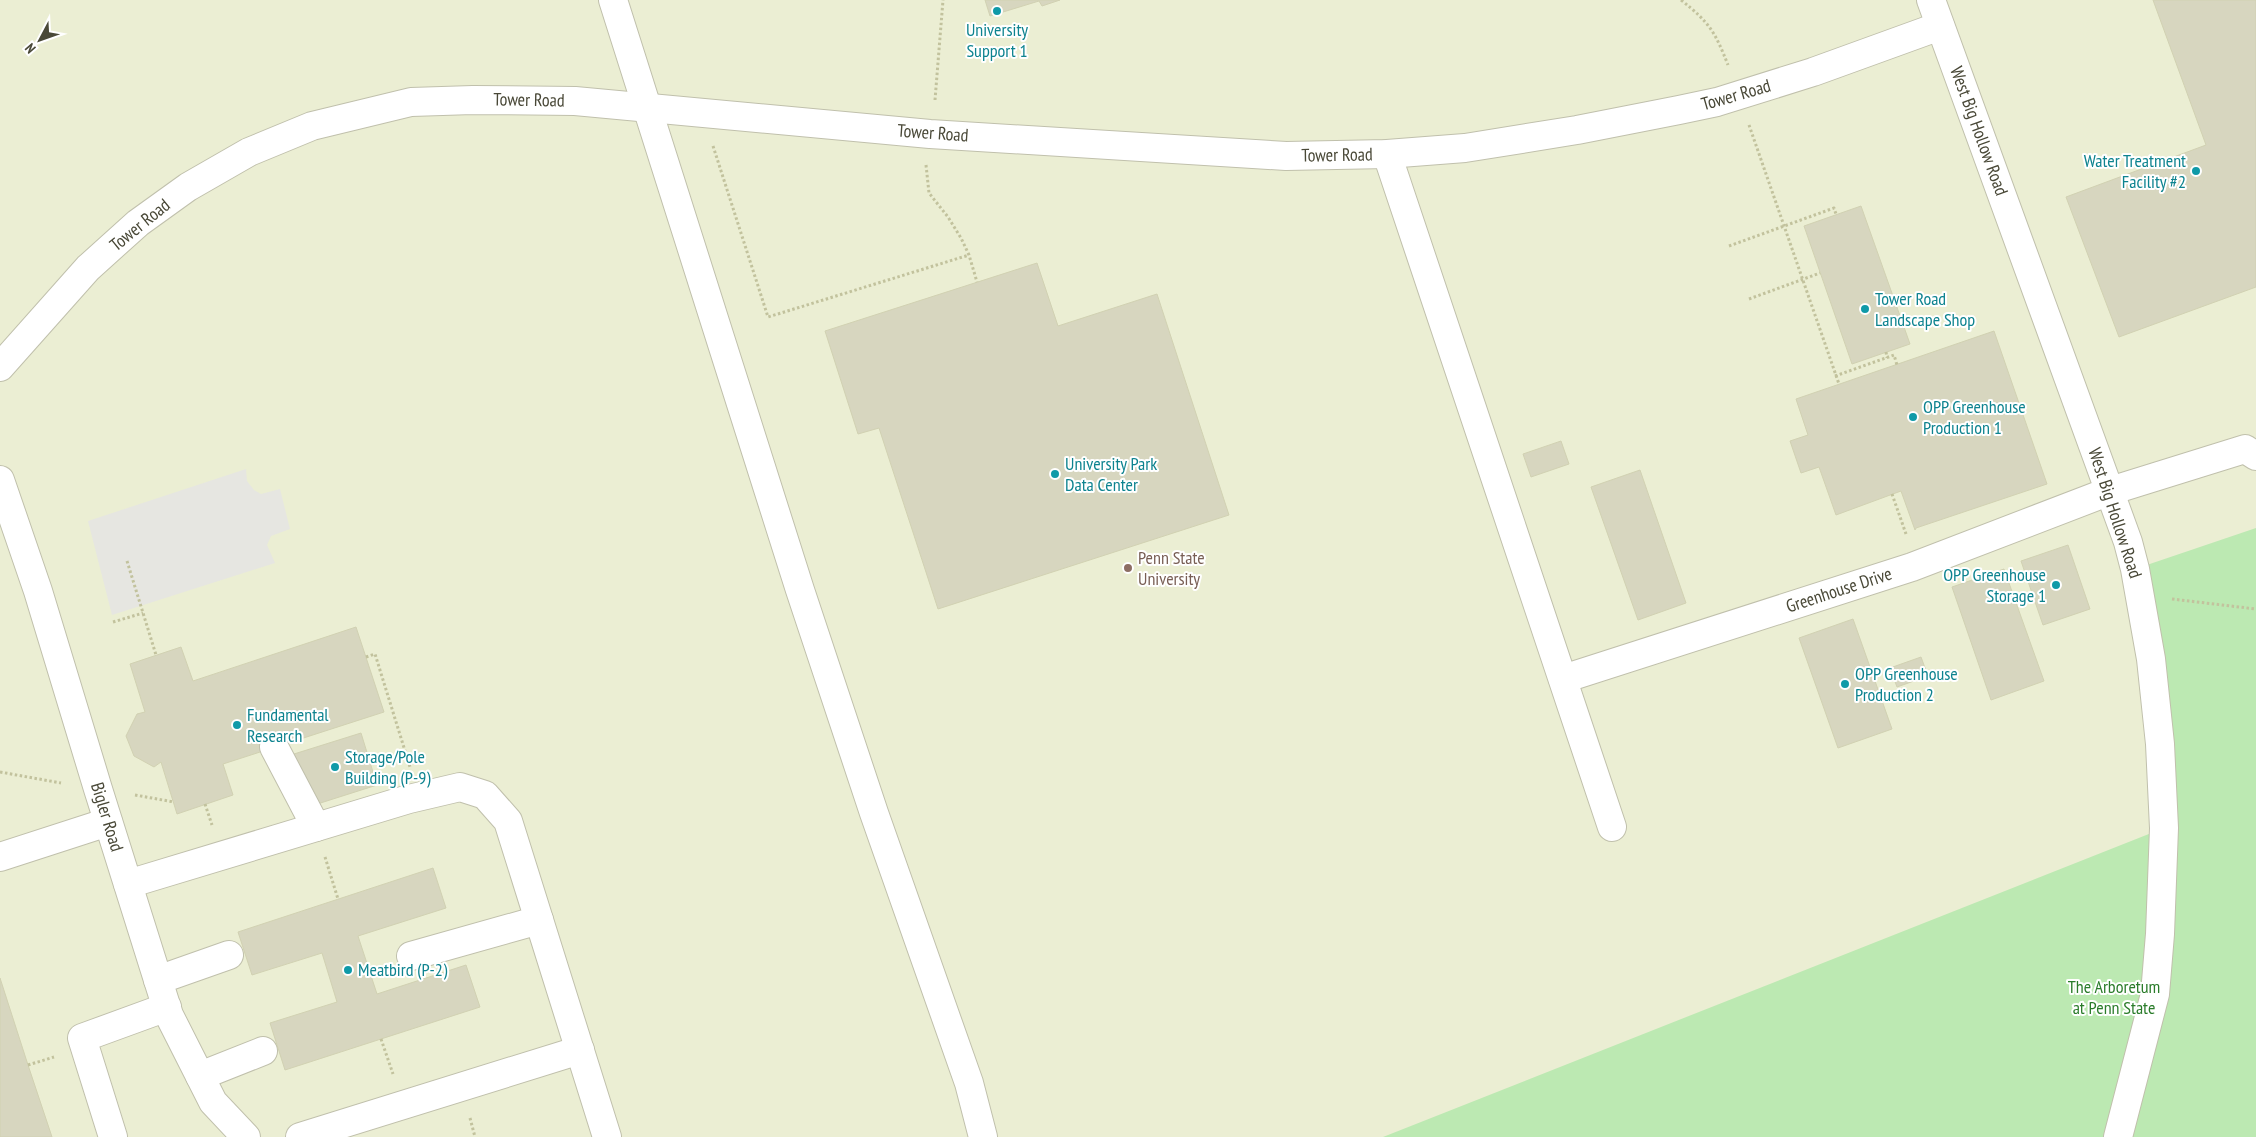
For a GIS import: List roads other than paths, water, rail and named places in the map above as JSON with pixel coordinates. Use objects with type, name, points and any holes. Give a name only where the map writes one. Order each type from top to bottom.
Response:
[{"type":"street","points":[[613,0],[804,599],[874,813],[969,1082],[983,1137]]},
{"type":"street","name":"West Big Hollow Road","points":[[1931,0],[2128,542],[2140,595],[2151,659],[2163,790],[2164,828],[2160,934],[2155,994],[2118,1137]]},
{"type":"street","name":"Tower Road","points":[[0,367],[88,268],[138,223],[188,187],[249,152],[312,126],[411,102],[472,100],[575,101],[930,134],[1266,154],[1387,154],[1474,146],[1577,130],[1716,102],[1813,72],[1940,26]]},
{"type":"street","points":[[1387,154],[1612,827]]},
{"type":"street","name":"Greenhouse Drive","points":[[1563,680],[1917,564],[2110,491],[2245,449],[2256,456]]},
{"type":"street","name":"Bigler Road","points":[[0,480],[38,590],[108,822],[167,1007],[213,1102],[246,1137]]},
{"type":"street","points":[[274,747],[316,827]]},
{"type":"street","points":[[128,884],[419,797],[460,787],[485,795],[508,821],[607,1137]]},
{"type":"street","points":[[0,857],[108,822]]},
{"type":"street","points":[[411,956],[539,920]]},
{"type":"street","points":[[158,980],[229,955]]},
{"type":"street","points":[[113,1137],[82,1038],[167,1007]]},
{"type":"street","points":[[300,1137],[580,1050]]},
{"type":"street","points":[[200,1076],[263,1051]]},
{"type":"place","name":"University Support 1","points":[[997,11]]},
{"type":"place","name":"Water Treatment Facility #2","points":[[2196,171]]},
{"type":"place","name":"Tower Road Landscape Shop","points":[[1865,309]]},
{"type":"place","name":"OPP Greenhouse Production 1","points":[[1913,417]]},
{"type":"place","name":"University Park Data Center","points":[[1055,474]]},
{"type":"place","name":"Penn State University","points":[[1128,568]]},
{"type":"place","name":"OPP Greenhouse Storage 1","points":[[2056,585]]},
{"type":"place","name":"OPP Greenhouse Production 2","points":[[1845,684]]},
{"type":"place","name":"Fundamental Research","points":[[237,725]]},
{"type":"place","name":"Storage/Pole Building (P-9)","points":[[335,767]]},
{"type":"place","name":"Meatbird (P-2)","points":[[348,970]]},
{"type":"park label","name":"The Arboretum at Penn State","points":[[2114,998]]}]
